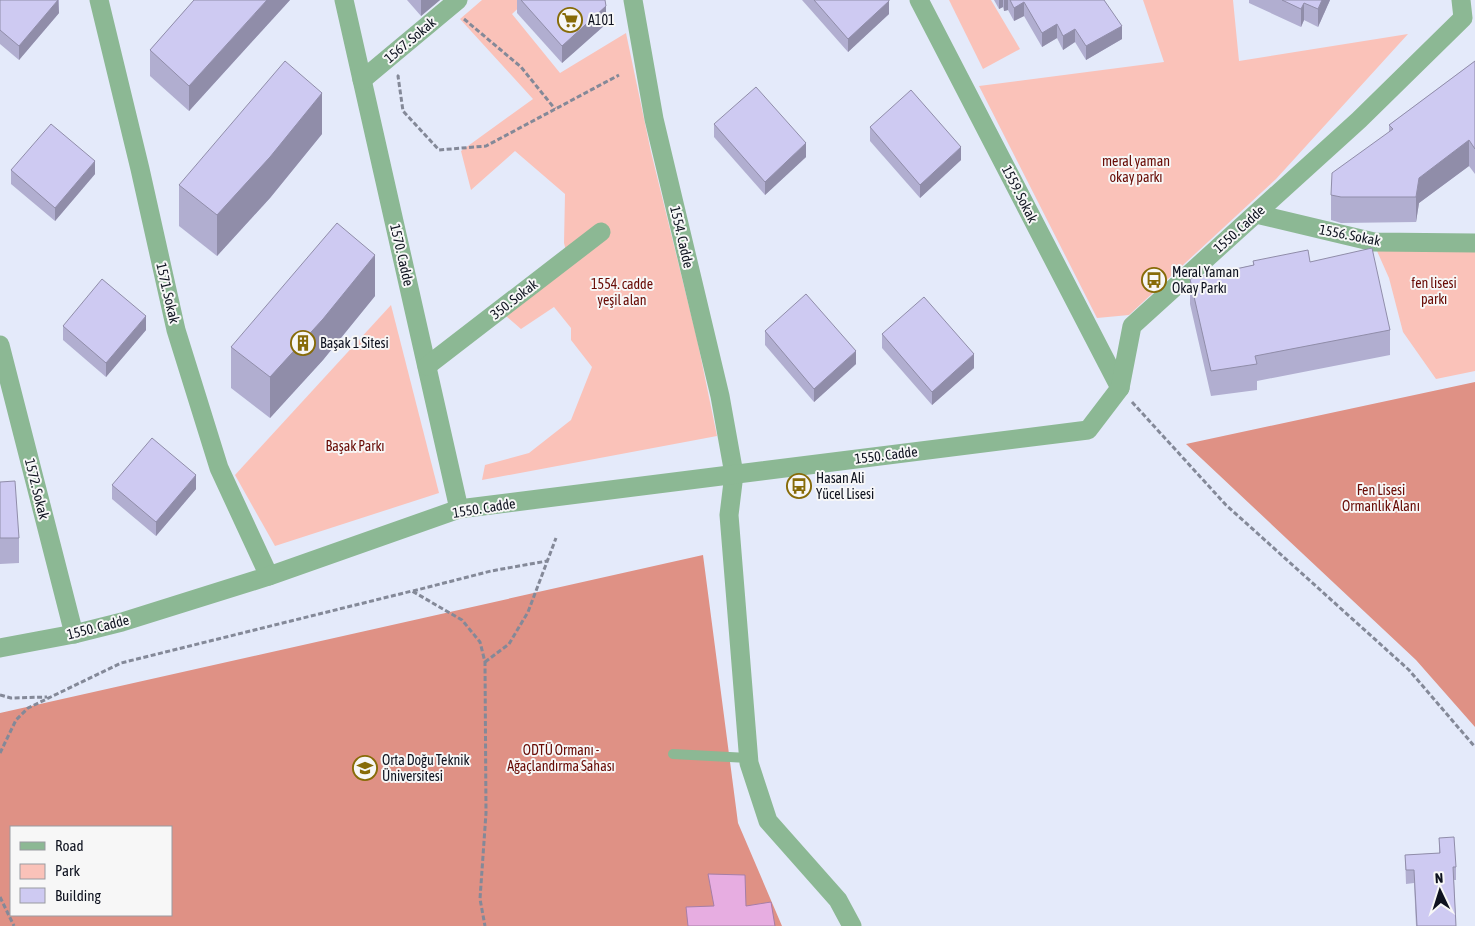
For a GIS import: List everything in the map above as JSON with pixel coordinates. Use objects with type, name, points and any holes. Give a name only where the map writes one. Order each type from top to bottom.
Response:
[{"type":"street","name":"1571. Sokak","points":[[99,0],[140,169],[176,330],[219,468],[270,576]]},
{"type":"street","name":"1570. Cadde","points":[[344,0],[459,509]]},
{"type":"street","name":"1554. Cadde","points":[[632,0],[654,119],[720,396],[734,474],[729,515],[748,758],[768,821],[838,900],[852,926]]},
{"type":"street","name":"1559. Sokak","points":[[920,0],[1120,388]]},
{"type":"street","name":"1567. Sokak","points":[[362,80],[454,3]]},
{"type":"street","name":"1550. Cadde","points":[[0,648],[74,634],[122,622],[270,576],[459,509],[1088,430],[1120,388],[1132,326],[1360,120],[1466,8]]},
{"type":"street","name":"1556. Sokak","points":[[1256,214],[1374,242],[1475,243]]},
{"type":"street","name":"350. Sokak","points":[[428,366],[601,232]]},
{"type":"street","name":"1572. Sokak","points":[[0,345],[74,634]]},
{"type":"lane","points":[[673,754],[748,758]]},
{"type":"path","points":[[454,3],[520,67],[556,109]]},
{"type":"path","points":[[405,70],[398,76],[403,111],[439,150],[486,146],[619,75]]},
{"type":"path","points":[[1120,388],[1226,505],[1409,670],[1475,747]]},
{"type":"path","points":[[485,662],[509,644],[528,612],[556,538]]},
{"type":"path","points":[[0,753],[16,720],[28,708],[121,663],[491,571],[547,561]]},
{"type":"path","points":[[412,591],[462,620],[480,642],[485,662],[486,813],[480,899],[485,926]]},
{"type":"path","points":[[0,695],[11,698],[50,697]]},
{"type":"path","points":[[0,898],[14,926]]},
{"type":"green space","name":"1554. cadde yeşil alan","points":[[482,0],[527,0],[512,14],[560,73],[626,33],[651,152],[697,339],[717,436],[482,480],[485,465],[529,453],[571,420],[592,367],[571,340],[571,328],[554,307],[521,329],[499,310],[568,259],[564,243],[565,194],[515,151],[471,190],[461,151],[533,99],[460,19]]},
{"type":"green space","points":[[949,0],[991,0],[1020,49],[983,69]]},
{"type":"green space","name":"meral yaman okay parkı","points":[[1143,0],[1233,0],[1239,61],[1408,34],[1276,179],[1129,315],[1097,318],[979,86],[1164,62]]},
{"type":"green space","name":"fen lisesi parkı","points":[[1377,251],[1475,251],[1475,371],[1436,379],[1403,332],[1389,278]]},
{"type":"green space","name":"Başak Parkı","points":[[391,305],[439,493],[275,546],[235,475]]},
{"type":"green space","name":"Fen Lisesi Ormanlık Alanı","points":[[1475,382],[1475,727],[1416,660],[1186,444]]},
{"type":"green space","name":"ODTÜ Ormanı - Ağaçlandırma Sahası","points":[[703,555],[738,823],[782,926],[0,926],[0,713]]},
{"type":"shaded area","points":[[708,874],[745,875],[746,906],[771,902],[775,926],[688,926],[686,907],[714,906]]},
{"type":"building","points":[[0,0],[58,0],[19,46],[0,30]]},
{"type":"building","points":[[194,0],[267,0],[189,86],[150,50]]},
{"type":"building","points":[[521,0],[605,0],[606,6],[562,46]]},
{"type":"building","points":[[814,0],[889,0],[889,1],[848,39]]},
{"type":"building","points":[[1010,0],[1104,0],[1122,26],[1086,46],[1075,29],[1063,36],[1057,24],[1042,33],[1024,2],[1014,8]]},
{"type":"building","points":[[1282,0],[1322,0],[1318,9],[1304,3],[1301,9]]},
{"type":"building","points":[[285,61],[322,93],[270,157],[217,215],[179,185]]},
{"type":"building","points":[[1475,61],[1475,149],[1469,140],[1419,178],[1416,197],[1341,197],[1331,195],[1332,173],[1393,129],[1389,125]]},
{"type":"building","points":[[756,87],[806,143],[765,182],[714,124]]},
{"type":"building","points":[[911,90],[961,147],[920,185],[870,127]]},
{"type":"building","points":[[51,124],[95,161],[55,208],[11,170]]},
{"type":"building","points":[[337,223],[375,255],[323,319],[270,377],[231,347]]},
{"type":"building","points":[[1372,248],[1390,330],[1255,356],[1257,364],[1211,371],[1190,279],[1254,265],[1253,261],[1308,250],[1310,262]]},
{"type":"building","points":[[102,279],[146,316],[106,363],[63,326]]},
{"type":"building","points":[[806,294],[856,351],[814,389],[765,331]]},
{"type":"building","points":[[924,297],[974,354],[932,392],[882,334]]},
{"type":"building","points":[[152,438],[196,475],[156,522],[112,485]]},
{"type":"building","points":[[15,481],[19,538],[0,538],[0,482]]},
{"type":"building","points":[[1454,837],[1456,867],[1453,867],[1456,926],[1417,926],[1414,870],[1406,870],[1405,855],[1440,853],[1439,838]]},
{"type":"place","name":"A101","points":[[570,20]]},
{"type":"place","name":"Meral Yaman Okay Parkı","points":[[1154,280]]},
{"type":"place","name":"Başak 1 Sitesi","points":[[303,343]]},
{"type":"place","name":"Hasan Ali Yücel Lisesi","points":[[799,486]]},
{"type":"place","name":"Orta Doğu Teknik Üniversitesi","points":[[365,768]]}]
